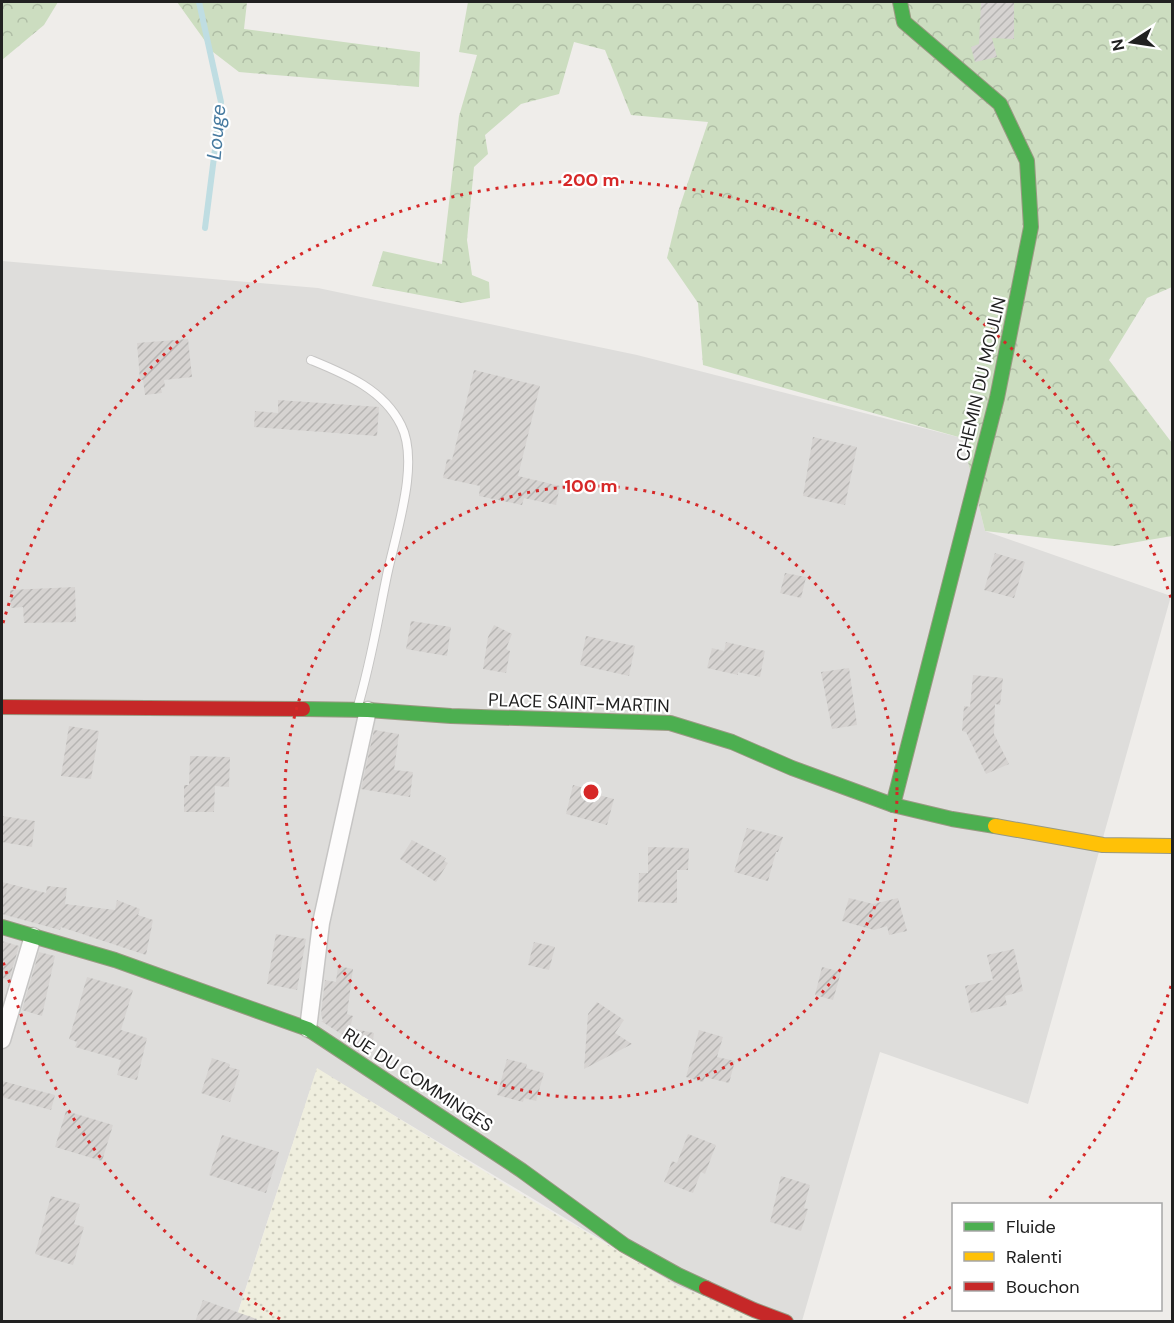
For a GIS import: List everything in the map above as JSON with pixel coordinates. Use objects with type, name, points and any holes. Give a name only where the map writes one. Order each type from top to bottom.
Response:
[{"type":"street","name":"CHEMIN DU MOULIN","points":[[893,805],[997,399],[1031,227],[1027,161],[1000,104],[904,22],[900,2]]},
{"type":"street","name":"PLACE SAINT-MARTIN","points":[[2,707],[362,710],[451,716],[670,723],[732,742],[792,768],[893,805],[952,819],[1103,845],[1173,846]]},
{"type":"street","points":[[308,1029],[321,922],[362,710]]},
{"type":"street","name":"RUE DU COMMINGES","points":[[2,927],[115,960],[308,1029],[521,1170],[624,1245],[678,1275],[753,1310],[786,1322]]},
{"type":"street","points":[[2,1040],[33,936]]},
{"type":"lane","points":[[311,360],[347,375],[374,392],[391,408],[402,426],[409,448],[400,523],[386,579],[362,710]]},
{"type":"shaded area","points":[[2,261],[318,288],[637,355],[962,438],[985,531],[1171,596],[1028,1104],[880,1052],[802,1321],[768,1321],[678,1286],[317,1069],[235,1321],[2,1321]]},
{"type":"shaded area","points":[[317,1068],[521,1194],[678,1286],[768,1322],[235,1322]]},
{"type":"green space","points":[[2,2],[58,2],[44,25],[2,60]]},
{"type":"green space","points":[[177,2],[247,2],[244,29],[420,52],[419,87],[239,72],[213,52]]},
{"type":"green space","points":[[468,2],[1172,2],[1172,287],[1147,298],[1109,360],[1172,443],[1172,536],[1114,546],[985,531],[962,438],[703,365],[698,303],[667,258],[679,209],[708,122],[631,115],[605,50],[574,42],[559,94],[521,104],[485,135],[488,154],[474,167],[467,240],[472,275],[489,282],[490,298],[462,303],[372,286],[383,251],[442,264],[459,116],[477,55],[459,52]]},
{"type":"building","points":[[981,2],[1014,2],[1014,39],[992,38],[997,57],[975,62],[971,47],[979,44]]},
{"type":"building","points":[[188,339],[192,377],[164,380],[165,387],[161,388],[162,393],[145,395],[143,380],[140,380],[137,343]]},
{"type":"building","points":[[474,370],[540,386],[518,476],[560,486],[556,505],[524,498],[522,505],[479,496],[480,486],[443,478],[447,459],[452,460]]},
{"type":"building","points":[[278,400],[379,407],[377,436],[254,427],[255,411],[278,413]]},
{"type":"building","points":[[813,437],[857,447],[845,505],[803,496]]},
{"type":"building","points":[[995,553],[1025,562],[1014,598],[984,590]]},
{"type":"building","points":[[785,573],[806,577],[801,598],[780,593]]},
{"type":"building","points":[[75,587],[76,622],[24,623],[23,607],[11,608],[10,590]]},
{"type":"building","points":[[411,621],[451,627],[447,656],[406,649]]},
{"type":"building","points":[[494,625],[512,634],[506,649],[510,651],[506,673],[483,669],[488,637]]},
{"type":"building","points":[[586,636],[635,646],[629,676],[580,665]]},
{"type":"building","points":[[726,642],[765,651],[760,677],[707,668],[712,648],[724,651]]},
{"type":"building","points":[[849,668],[857,725],[832,729],[821,672]]},
{"type":"building","points":[[973,675],[1003,678],[1000,705],[995,704],[994,734],[1009,764],[986,774],[966,732],[962,731],[964,706],[970,707]]},
{"type":"building","points":[[69,726],[99,731],[91,779],[61,776]]},
{"type":"building","points":[[374,730],[399,734],[394,770],[413,772],[410,797],[361,789]]},
{"type":"building","points":[[190,756],[230,757],[229,787],[215,786],[214,812],[184,812],[184,785],[189,785]]},
{"type":"building","points":[[573,785],[614,799],[607,825],[566,814]]},
{"type":"building","points":[[2,816],[35,821],[32,847],[2,842]]},
{"type":"building","points":[[747,828],[783,837],[768,881],[734,872]]},
{"type":"building","points":[[412,840],[446,858],[444,861],[448,863],[436,882],[400,859]]},
{"type":"building","points":[[648,847],[689,848],[688,870],[677,870],[677,903],[638,902],[639,873],[648,873]]},
{"type":"building","points":[[2,882],[46,893],[47,886],[67,888],[65,904],[115,910],[117,900],[140,909],[138,915],[153,920],[146,955],[61,927],[60,930],[2,914]]},
{"type":"building","points":[[849,898],[873,904],[898,898],[907,931],[889,935],[887,926],[874,930],[842,921]]},
{"type":"building","points":[[276,934],[306,939],[297,990],[267,984]]},
{"type":"building","points":[[2,941],[19,946],[9,980],[2,978]]},
{"type":"building","points":[[534,942],[555,947],[549,970],[528,965]]},
{"type":"building","points":[[1014,949],[1023,991],[1005,996],[1007,1005],[971,1013],[965,986],[993,980],[987,955]]},
{"type":"building","points":[[39,952],[55,956],[42,1016],[22,1010]]},
{"type":"building","points":[[338,966],[353,969],[347,1014],[353,1016],[350,1028],[374,1033],[371,1053],[321,1021],[323,1021],[321,1014],[325,980],[336,982]]},
{"type":"building","points":[[822,967],[841,972],[833,1000],[815,995]]},
{"type":"building","points":[[87,977],[133,990],[121,1030],[147,1038],[137,1080],[117,1075],[121,1060],[75,1047],[77,1042],[69,1039]]},
{"type":"building","points":[[597,1002],[624,1020],[615,1033],[632,1044],[584,1069],[588,1014]]},
{"type":"building","points":[[699,1030],[723,1037],[717,1057],[735,1061],[729,1083],[705,1077],[703,1082],[686,1077]]},
{"type":"building","points":[[212,1058],[240,1070],[230,1102],[201,1093]]},
{"type":"building","points":[[507,1059],[527,1064],[526,1068],[544,1073],[536,1101],[524,1098],[523,1102],[497,1095]]},
{"type":"building","points":[[2,1081],[55,1095],[51,1110],[2,1097]]},
{"type":"building","points":[[66,1111],[113,1125],[102,1161],[55,1147]]},
{"type":"building","points":[[688,1134],[716,1145],[705,1174],[701,1172],[693,1193],[664,1182],[672,1161],[677,1163]]},
{"type":"building","points":[[222,1135],[279,1152],[266,1193],[209,1175]]},
{"type":"building","points":[[781,1176],[810,1185],[804,1208],[808,1209],[801,1231],[770,1222]]},
{"type":"building","points":[[51,1196],[80,1204],[74,1224],[84,1227],[73,1265],[35,1254]]},
{"type":"building","points":[[203,1300],[257,1319],[256,1322],[195,1322]]},
{"type":"waterway","name":"Louge","points":[[199,2],[221,102],[205,228]]},
{"type":"traffic: fast","points":[[893,805],[997,398],[1031,227],[1027,161],[1000,104],[904,22],[900,2]]},
{"type":"traffic: fast","points":[[303,709],[670,723],[732,742],[792,768],[893,805],[952,819],[995,826]]},
{"type":"traffic: fast","points":[[2,927],[115,960],[308,1029],[521,1170],[624,1245],[706,1288]]},
{"type":"traffic: slow","points":[[995,826],[1103,845],[1172,846]]},
{"type":"traffic: jam","points":[[2,707],[303,709]]},
{"type":"traffic: jam","points":[[706,1288],[786,1322]]}]
